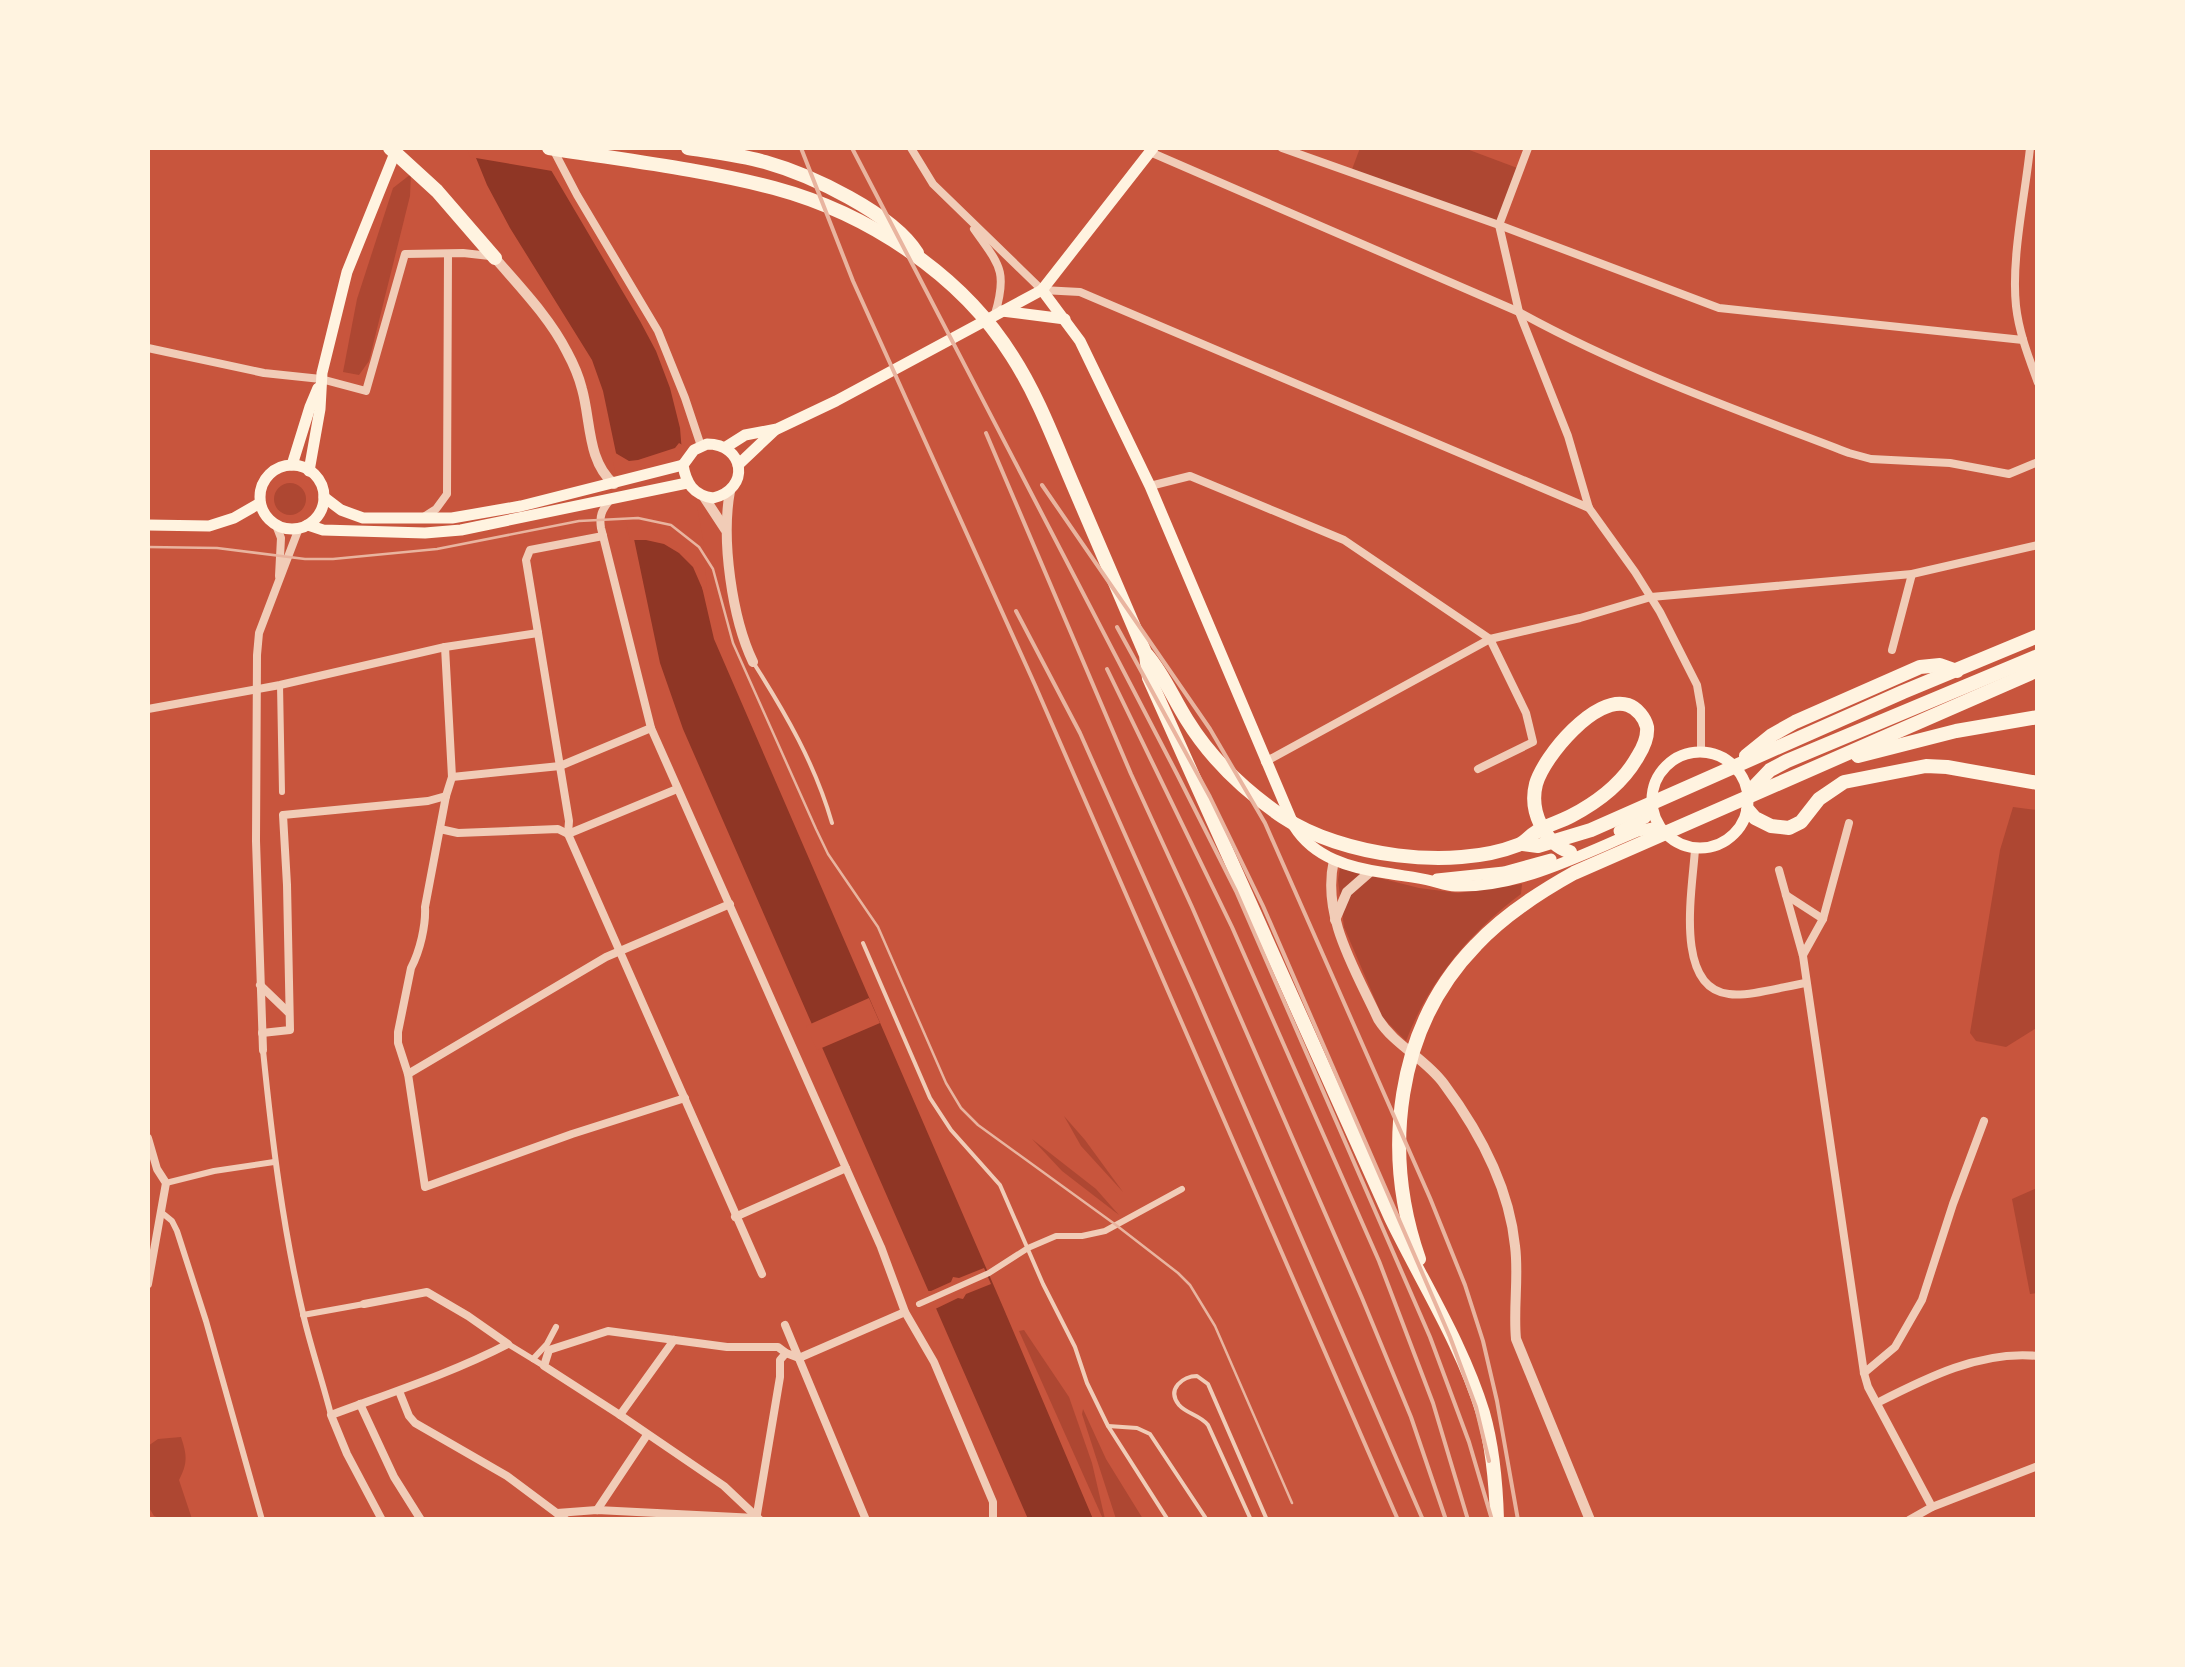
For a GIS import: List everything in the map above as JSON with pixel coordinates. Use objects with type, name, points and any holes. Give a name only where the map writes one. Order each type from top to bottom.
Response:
[{"type":"highway","points":[[551,148],[736,180],[829,208],[920,258],[957,288],[1013,356],[1146,655],[1149,678],[1157,696],[1391,1218],[1430,1292],[1482,1410],[1492,1447],[1498,1520]]},
{"type":"highway","points":[[688,148],[765,162],[831,189],[906,236],[920,258]]},
{"type":"highway","points":[[393,151],[436,191],[495,258]]},
{"type":"highway","points":[[1146,655],[1160,670],[1187,720],[1212,754],[1254,796],[1288,820],[1360,847],[1418,858],[1457,858],[1523,844],[1538,846],[1591,830],[2038,636]]},
{"type":"highway","points":[[1748,792],[1770,770],[1787,761],[2038,656]]},
{"type":"highway","points":[[1734,765],[1795,722],[1882,683],[1929,665],[1957,671]]},
{"type":"highway","points":[[1430,1292],[1410,1234],[1400,1179],[1399,1114],[1415,1049],[1437,998],[1472,948],[1510,912],[1574,873],[2038,670]]},
{"type":"highway","points":[[1523,844],[1537,832],[1571,816],[1605,794],[1625,775],[1647,733],[1643,718],[1634,707],[1610,704],[1594,712],[1567,738],[1540,775],[1534,794],[1540,824],[1552,844],[1570,852]]},
{"type":"highway","points":[[1828,763],[1956,731],[2038,717]]},
{"type":"highway","points":[[1748,810],[1771,826],[1794,826],[1836,786],[1926,766],[2038,782]]},
{"type":"main road","points":[[726,447],[746,436],[782,427],[1042,290],[1151,150]]},
{"type":"main road","points":[[309,470],[322,380],[347,272],[393,151]]},
{"type":"main road","points":[[1042,290],[1080,340],[1150,486],[1265,762],[1300,836],[1334,860],[1451,886],[1509,880],[1538,872],[1638,830],[1662,831]]},
{"type":"main road","points":[[998,313],[1064,319]]},
{"type":"main road","points":[[292,466],[322,380]]},
{"type":"main road","points":[[738,465],[782,427]]},
{"type":"main road","points":[[303,527],[321,509],[324,497],[318,480],[309,470],[280,468],[263,483],[260,503],[276,526],[425,533],[461,530],[616,499],[696,491],[713,498],[736,484],[738,465],[726,447],[713,443],[701,446],[686,460],[616,483],[452,518],[363,518],[324,497]]},
{"type":"main road","points":[[686,460],[696,491]]},
{"type":"main road","points":[[148,526],[209,526],[260,503]]},
{"type":"main road","points":[[1701,751],[1734,765],[1748,792],[1748,810],[1734,835],[1710,848],[1696,848],[1672,840],[1662,831],[1652,809],[1652,795],[1663,768],[1687,753],[1701,751]]},
{"type":"main road","points":[[1429,880],[1504,872],[1548,860],[1638,822],[1652,809]]},
{"type":"street","points":[[551,148],[658,330],[701,446]]},
{"type":"street","points":[[912,148],[933,184],[1042,290],[1080,292],[1589,508]]},
{"type":"street","points":[[1282,148],[1718,308],[2023,340]]},
{"type":"street","points":[[1528,148],[1500,225],[1520,312],[1568,436],[1589,508],[1636,572],[1696,684],[1701,708],[1701,751]]},
{"type":"street","points":[[2030,148],[2015,279],[2016,309],[2038,383]]},
{"type":"street","points":[[1151,150],[1520,312],[1613,359],[1849,453],[1871,459],[1964,464],[2009,474],[2038,462]]},
{"type":"street","points":[[964,212],[998,264],[1002,278],[998,313]]},
{"type":"street","points":[[148,348],[366,391],[406,254],[482,254],[495,258],[567,352],[582,387],[598,465],[616,483]]},
{"type":"street","points":[[422,518],[436,509],[447,494],[448,254]]},
{"type":"street","points":[[1150,486],[1190,476],[1344,540],[1490,639],[1526,713],[1533,742],[1478,769]]},
{"type":"street","points":[[696,491],[726,530]]},
{"type":"street","points":[[730,491],[726,530],[736,616],[753,662]]},
{"type":"street","points":[[616,499],[602,510],[600,519],[651,728],[881,1247],[905,1312],[942,1380],[992,1502],[992,1520]]},
{"type":"street","points":[[276,526],[281,538],[279,580]]},
{"type":"street","points":[[303,527],[259,633],[256,842],[262,1033],[274,1162],[303,1315],[331,1415],[382,1520]]},
{"type":"street","points":[[603,536],[530,550],[526,560],[568,834],[762,1274]]},
{"type":"street","points":[[1265,762],[1490,639],[1651,597],[1912,574],[2038,545]]},
{"type":"street","points":[[1892,650],[1912,574]]},
{"type":"street","points":[[148,708],[538,633]]},
{"type":"street","points":[[445,648],[452,777],[398,1032],[425,1187],[685,1098]]},
{"type":"street","points":[[280,685],[282,792]]},
{"type":"street","points":[[452,777],[560,766],[651,728]]},
{"type":"street","points":[[568,834],[676,789]]},
{"type":"street","points":[[262,1033],[290,1030],[283,814],[446,796]]},
{"type":"street","points":[[1803,956],[1823,919],[1849,823]]},
{"type":"street","points":[[440,829],[458,833],[558,828],[568,834]]},
{"type":"street","points":[[1696,848],[1691,949],[1703,978],[1728,994],[1806,983]]},
{"type":"street","points":[[1334,860],[1330,878],[1335,921],[1386,1032],[1441,1079],[1486,1148],[1508,1203],[1516,1249],[1516,1339],[1590,1520]]},
{"type":"street","points":[[1779,870],[1803,956],[1864,1372],[1932,1506]]},
{"type":"street","points":[[1335,921],[1347,892],[1371,871]]},
{"type":"street","points":[[1786,895],[1823,919]]},
{"type":"street","points":[[408,1074],[606,957],[730,904]]},
{"type":"street","points":[[260,985],[288,1012]]},
{"type":"street","points":[[1864,1372],[1895,1347],[1922,1300],[1984,1121]]},
{"type":"street","points":[[148,1138],[157,1170],[166,1183],[148,1284]]},
{"type":"street","points":[[166,1183],[274,1162]]},
{"type":"street","points":[[736,1217],[846,1168]]},
{"type":"street","points":[[919,1304],[989,1273],[1028,1248],[1056,1236],[1105,1231],[1182,1189]]},
{"type":"street","points":[[160,1211],[177,1230],[262,1520]]},
{"type":"street","points":[[303,1315],[427,1292],[724,1486],[758,1519]]},
{"type":"street","points":[[544,1366],[549,1350],[608,1331],[727,1347],[778,1347],[799,1358],[905,1312]]},
{"type":"street","points":[[785,1325],[866,1520]]},
{"type":"street","points":[[533,1359],[556,1327]]},
{"type":"street","points":[[620,1415],[674,1340]]},
{"type":"street","points":[[331,1415],[399,1391],[508,1344]]},
{"type":"street","points":[[758,1519],[780,1360],[786,1354]]},
{"type":"street","points":[[1878,1403],[1965,1364],[2018,1354],[2038,1356]]},
{"type":"street","points":[[399,1391],[415,1422],[507,1476],[562,1516],[597,1510],[758,1519]]},
{"type":"street","points":[[360,1404],[394,1477],[421,1520]]},
{"type":"street","points":[[597,1510],[648,1435]]},
{"type":"street","points":[[1909,1520],[1932,1506],[2038,1466]]},
{"type":"lane","points":[[753,662],[802,744],[832,823]]},
{"type":"lane","points":[[863,943],[930,1098],[951,1130],[1000,1185],[1108,1426],[1168,1520]]},
{"type":"lane","points":[[1251,1520],[1208,1425],[1180,1405],[1175,1396],[1176,1384],[1185,1376],[1197,1376],[1208,1384],[1266,1520]]},
{"type":"lane","points":[[1108,1426],[1137,1428],[1150,1434],[1207,1520]]},
{"type":"shaded area","points":[[472,148],[538,148],[656,351],[680,428],[702,587],[714,639],[1093,1519],[1028,1519],[683,729],[660,663],[603,391],[592,360],[510,228]]},
{"type":"shaded area","points":[[1360,148],[1464,148],[1520,169],[1499,225],[1351,172]]},
{"type":"shaded area","points":[[411,174],[410,196],[369,361],[359,375],[343,372],[357,299],[393,188]]},
{"type":"shaded area","points":[[290,483],[302,487],[306,499],[302,511],[290,515],[278,511],[274,499],[278,487]]},
{"type":"shaded area","points":[[2013,807],[2037,810],[2038,1027],[2006,1047],[1976,1041],[1970,1033],[2000,850]]},
{"type":"shaded area","points":[[1340,868],[1419,888],[1458,893],[1522,884],[1521,894],[1453,959],[1426,998],[1406,1041],[1383,1018],[1344,927]]},
{"type":"shaded area","points":[[1064,1116],[1085,1140],[1123,1192],[1081,1146]]},
{"type":"shaded area","points":[[1032,1139],[1096,1189],[1119,1215],[1062,1171]]},
{"type":"shaded area","points":[[2037,1188],[2037,1293],[2030,1294],[2012,1199]]},
{"type":"shaded area","points":[[1024,1330],[1069,1397],[1092,1463],[1105,1519],[1019,1331]]},
{"type":"shaded area","points":[[1083,1409],[1106,1459],[1143,1519],[1116,1519]]},
{"type":"shaded area","points":[[181,1437],[186,1459],[179,1480],[192,1519],[162,1519],[154,1516],[148,1506],[148,1446],[158,1439]]},
{"type":"pier","points":[[467,148],[544,148],[558,172],[470,157]]},
{"type":"pier","points":[[679,443],[686,447],[703,539],[707,589],[703,590],[693,567],[679,553],[664,544],[630,540],[612,457],[612,451],[629,461],[638,460],[675,448]]},
{"type":"pier","points":[[869,998],[880,1023],[817,1050],[806,1026]]},
{"type":"pier","points":[[984,1268],[991,1284],[931,1311],[922,1291],[931,1291],[951,1282],[953,1277]]},
{"type":"tram line","points":[[148,547],[217,548],[333,559],[437,549],[579,521],[638,518],[671,525],[699,547],[713,569],[733,643],[816,829],[828,854],[878,927],[946,1083],[961,1108],[978,1125],[1116,1225],[1190,1285],[1215,1326],[1292,1503]]},
{"type":"railway","points":[[801,148],[853,281],[1035,685],[1398,1520]]},
{"type":"railway","points":[[852,148],[1236,891],[1430,1337],[1469,1442],[1492,1520]]},
{"type":"railway","points":[[986,433],[1362,1298],[1411,1417],[1446,1520]]},
{"type":"railway","points":[[1042,485],[1210,729],[1265,823],[1465,1285],[1497,1401],[1518,1520]]},
{"type":"railway","points":[[1016,611],[1080,733],[1423,1520]]},
{"type":"railway","points":[[1117,627],[1210,797],[1263,906],[1450,1337],[1476,1407],[1489,1461]]},
{"type":"railway","points":[[1107,669],[1232,927],[1379,1261],[1433,1403],[1468,1520]]}]
